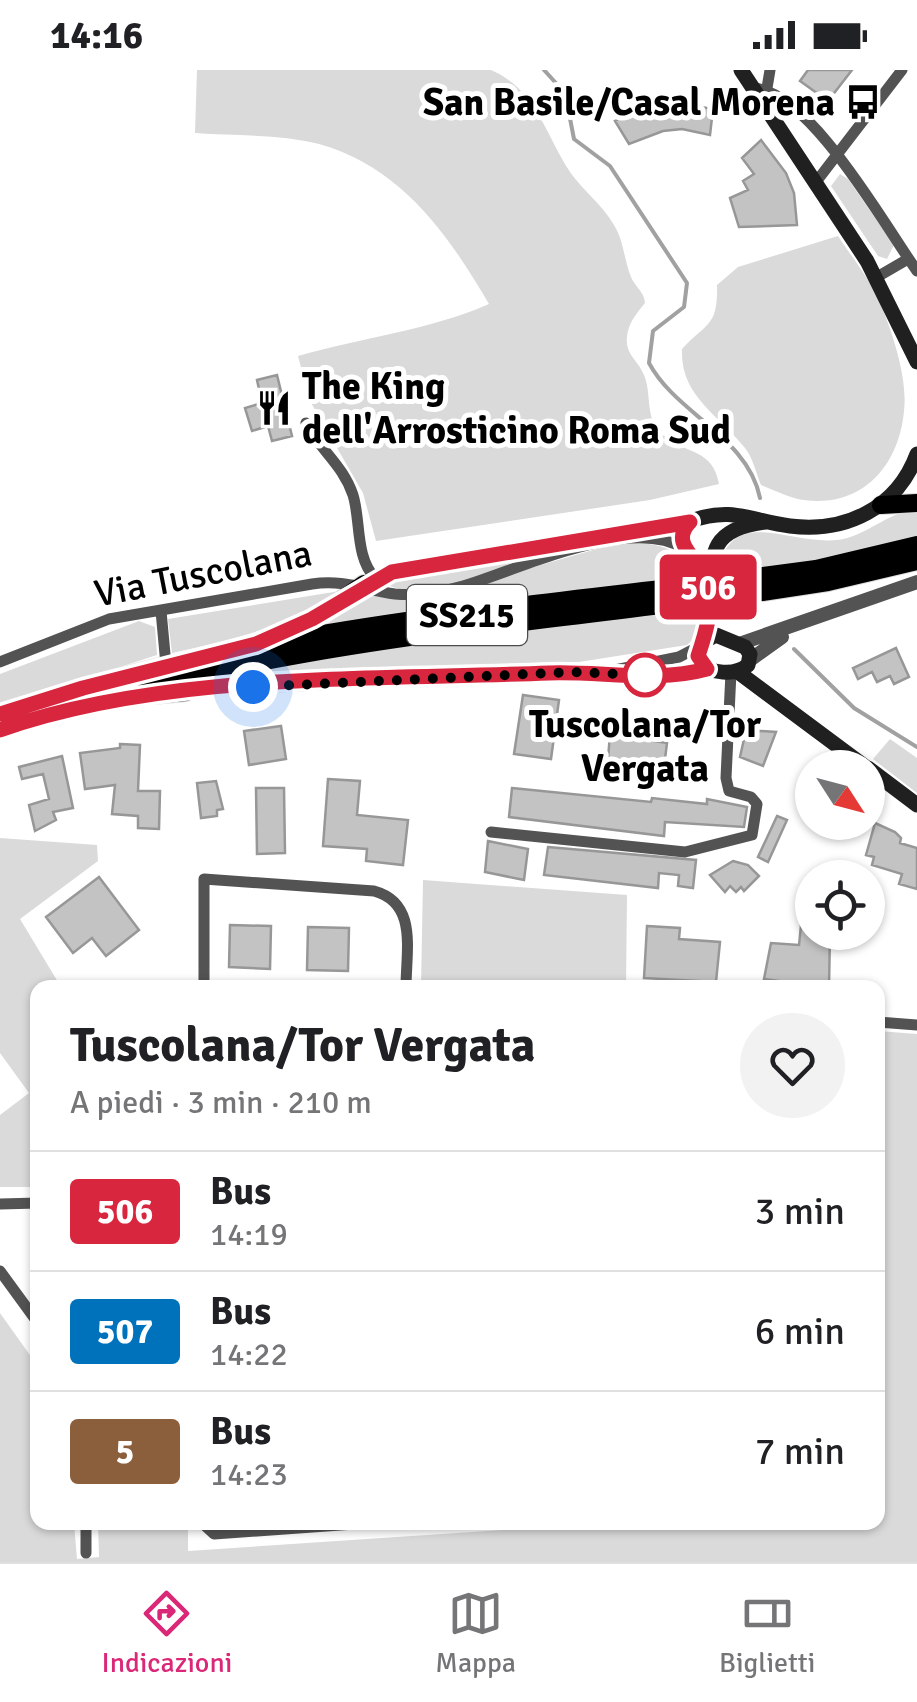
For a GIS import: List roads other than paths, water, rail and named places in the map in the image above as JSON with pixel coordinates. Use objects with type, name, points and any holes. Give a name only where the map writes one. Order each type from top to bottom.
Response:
[{"type":"main road","points":[[742,70],[877,277],[917,362]]},
{"type":"main road","points":[[881,505],[902,483],[917,454]]},
{"type":"main road","points":[[687,551],[705,556],[736,527],[770,522],[834,526],[881,505],[917,503]]},
{"type":"main road","points":[[734,642],[687,551],[682,531],[697,520],[741,512],[770,522]]},
{"type":"main road","points":[[697,520],[717,527],[703,643],[698,656],[707,669],[742,666],[844,750]]},
{"type":"main road","name":"SS215","points":[[735,588],[917,545]]},
{"type":"main road","name":"SS215","points":[[0,714],[166,665],[256,644],[735,588],[828,582],[917,560]]},
{"type":"main road","points":[[256,644],[312,619],[369,581]]},
{"type":"main road","name":"SS215","points":[[0,730],[92,703],[291,655],[682,595]]},
{"type":"main road","points":[[703,643],[716,635],[748,650],[742,666]]},
{"type":"main road","points":[[92,703],[186,692]]},
{"type":"main road","points":[[885,781],[917,805]]},
{"type":"street","points":[[770,70],[762,96],[820,131],[917,271]]},
{"type":"street","points":[[816,182],[902,70]]},
{"type":"street","points":[[877,277],[908,258]]},
{"type":"street","points":[[306,422],[322,450],[343,470],[360,522],[369,581]]},
{"type":"street","name":"Via Tuscolana","points":[[0,662],[108,619],[320,583],[369,581],[465,556],[697,520]]},
{"type":"street","name":"Via Tuscolana","points":[[369,581],[399,594],[436,592],[619,540],[660,540],[687,551]]},
{"type":"street","points":[[734,642],[804,624],[917,582]]},
{"type":"street","points":[[160,611],[166,665]]},
{"type":"street","points":[[491,832],[685,852],[752,836],[756,826],[755,799],[729,792],[726,778],[742,666],[804,624]]},
{"type":"street","points":[[606,672],[679,657],[703,643]]},
{"type":"street","points":[[186,692],[319,682],[606,672],[663,676],[707,669]]},
{"type":"street","points":[[204,980],[204,879],[374,891],[395,899],[406,913],[406,980]]},
{"type":"street","points":[[885,1023],[917,1025]]},
{"type":"street","points":[[0,1204],[30,1203]]},
{"type":"street","points":[[0,1271],[30,1312]]},
{"type":"street","points":[[86,1530],[86,1553]]},
{"type":"street","points":[[210,1530],[214,1534],[270,1530]]},
{"type":"waterway","points":[[544,70],[565,93],[574,139],[610,166],[687,283],[684,307],[653,331],[649,363],[676,397],[741,458],[760,498]]},
{"type":"waterway","points":[[794,649],[854,708],[917,747]]},
{"type":"place","name":"San Basile/Casal Morena","points":[[863,102]]},
{"type":"place","name":"The King dell'Arrosticino Roma Sud","points":[[274,408]]},
{"type":"place","name":"Tuscolana/Tor Vergata","points":[[645,675]]}]
